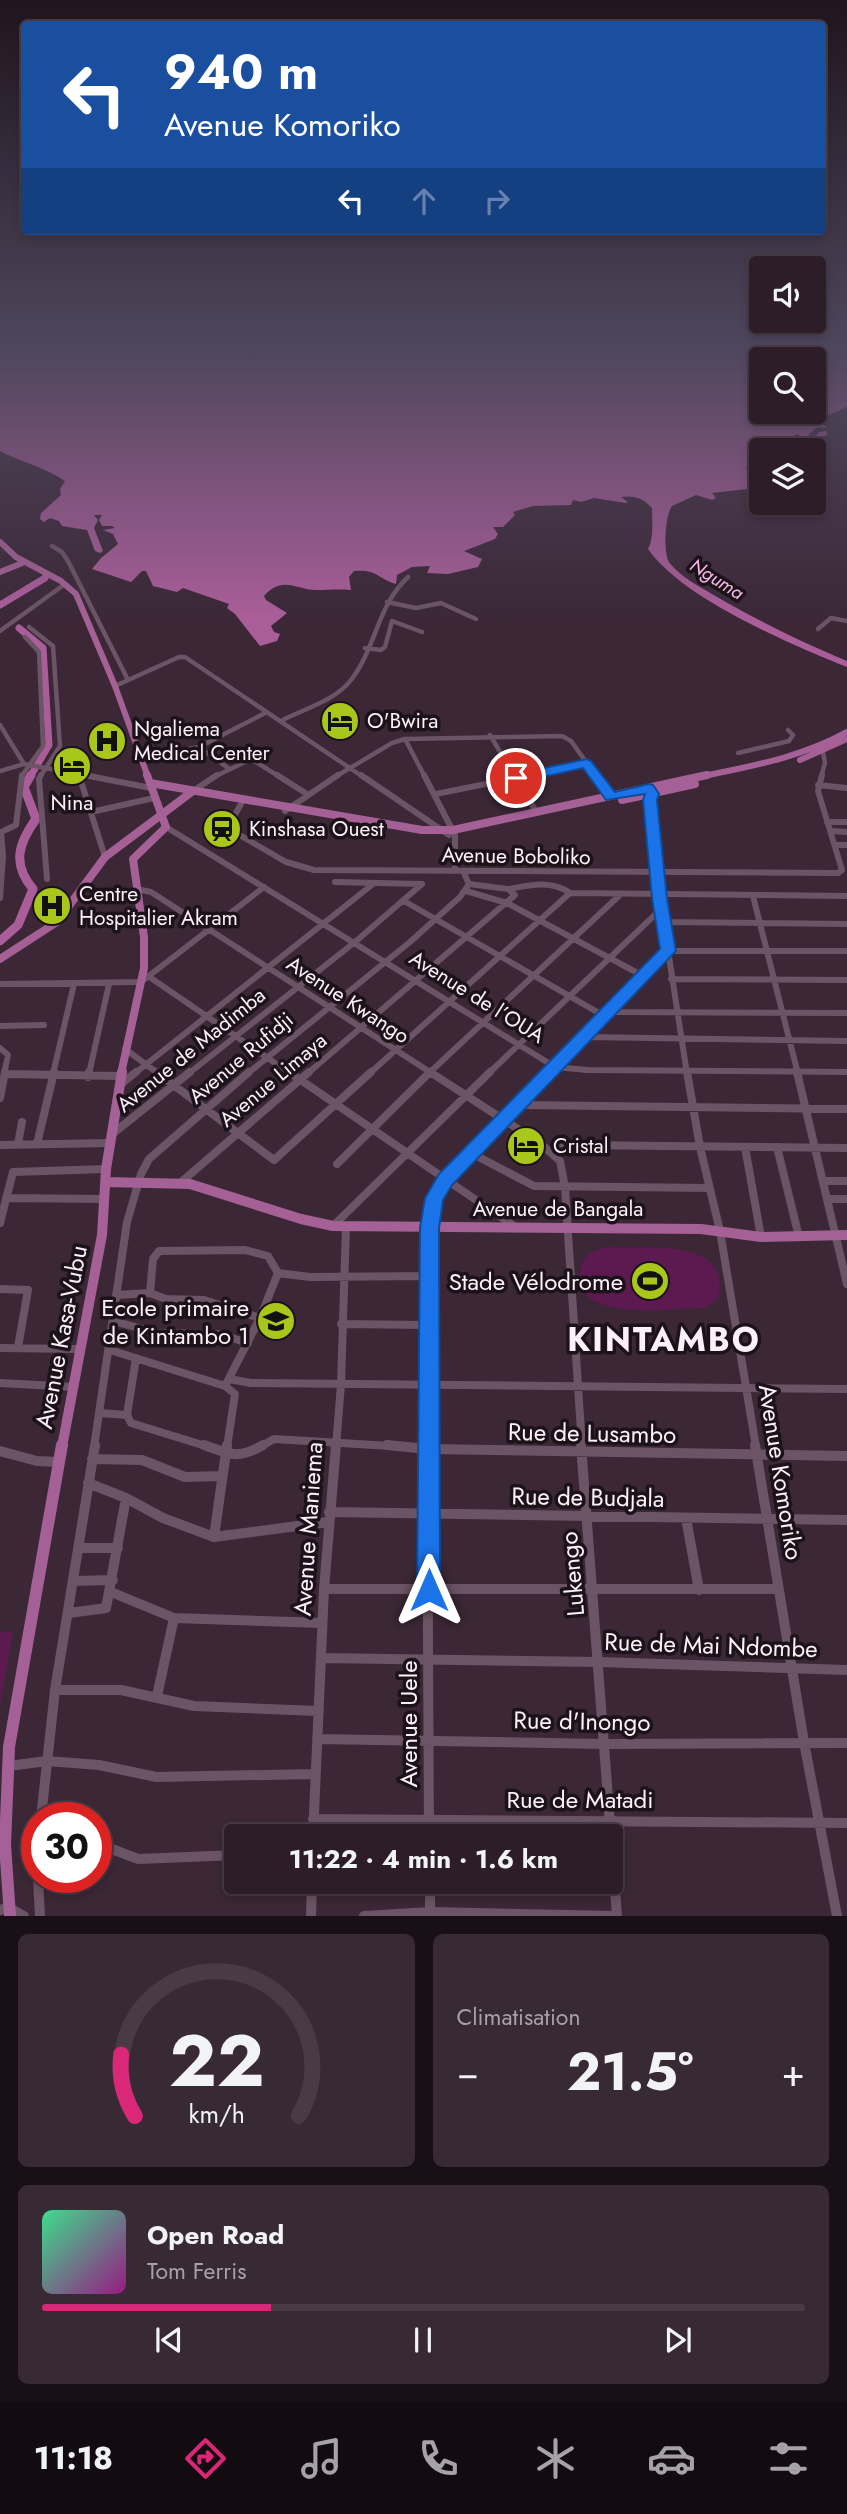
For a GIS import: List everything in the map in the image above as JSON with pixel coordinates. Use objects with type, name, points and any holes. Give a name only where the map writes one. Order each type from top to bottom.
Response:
[{"type":"main road","points":[[0,542],[23,564],[65,584],[76,594],[116,686],[166,827]]},
{"type":"main road","points":[[0,572],[23,564]]},
{"type":"main road","points":[[450,833],[611,797],[650,791],[821,750],[847,732]]},
{"type":"main road","points":[[0,959],[63,916],[105,857],[191,793],[450,833],[650,791],[821,750],[847,739]]},
{"type":"main road","points":[[150,785],[241,804],[286,809]]},
{"type":"main road","name":"Avenue Kasa-Vubu","points":[[6,1911],[3,1877],[7,1748],[102,1235],[106,1169],[125,1049],[145,979],[145,947],[133,859],[158,838],[166,827]]},
{"type":"main road","name":"Avenue de Bangala","points":[[106,1182],[180,1183],[333,1226],[720,1231],[761,1237],[842,1235]]},
{"type":"street","points":[[52,546],[62,552],[68,561],[128,680]]},
{"type":"street","points":[[281,721],[344,687],[355,673],[387,602],[408,577]]},
{"type":"street","points":[[0,631],[65,584]]},
{"type":"street","points":[[387,602],[416,608],[441,603],[476,620]]},
{"type":"street","points":[[818,629],[831,618],[847,621]]},
{"type":"street","points":[[365,648],[382,650],[392,621],[422,632]]},
{"type":"street","points":[[29,627],[53,646],[56,665],[60,746],[39,779],[47,879]]},
{"type":"street","points":[[0,898],[1,832],[16,824],[21,777],[43,746],[39,652],[25,637]]},
{"type":"street","points":[[116,686],[183,656],[450,833]]},
{"type":"street","points":[[141,758],[199,747],[267,712]]},
{"type":"street","points":[[0,725],[29,765]]},
{"type":"street","points":[[738,753],[789,741],[793,735],[788,730]]},
{"type":"street","points":[[490,735],[537,813]]},
{"type":"street","points":[[286,809],[392,743],[405,738],[557,735],[571,741],[611,797]]},
{"type":"street","points":[[405,738],[436,794],[450,833],[459,871],[467,887],[507,903],[645,977]]},
{"type":"street","points":[[789,741],[802,754]]},
{"type":"street","points":[[199,747],[228,768]]},
{"type":"street","points":[[821,750],[825,763],[818,785],[843,868]]},
{"type":"street","points":[[191,793],[228,768],[254,759],[307,794]]},
{"type":"street","points":[[436,794],[587,764]]},
{"type":"street","points":[[0,771],[29,765],[131,784],[150,785]]},
{"type":"street","points":[[79,774],[105,857]]},
{"type":"street","points":[[818,785],[847,788]]},
{"type":"street","name":"Avenue Komoriko","points":[[650,791],[659,895],[671,979],[701,1147],[720,1231],[804,1742],[837,1916]]},
{"type":"street","points":[[91,812],[154,798]]},
{"type":"street","name":"Avenue Boboliko","points":[[241,804],[229,828],[294,865],[321,870],[658,873],[843,868]]},
{"type":"street","points":[[827,822],[847,822]]},
{"type":"street","name":"Avenue de l’OUA","points":[[166,827],[451,1000],[555,1067],[587,1070],[847,1072]]},
{"type":"street","points":[[831,831],[847,832]]},
{"type":"street","points":[[835,845],[847,845]]},
{"type":"street","points":[[335,882],[373,884]]},
{"type":"street","points":[[5,1074],[120,1081],[146,1064],[373,884]]},
{"type":"street","name":"Avenue de Madimba","points":[[111,1139],[355,942],[422,884],[373,884]]},
{"type":"street","points":[[467,887],[508,889],[533,885],[557,886],[570,893],[847,896]]},
{"type":"street","points":[[0,986],[109,984],[145,979],[206,929],[264,887]]},
{"type":"street","name":"Avenue Rufidji","points":[[137,1182],[149,1159],[267,1057],[434,920],[467,887]]},
{"type":"street","name":"Avenue Kwango","points":[[136,889],[151,892],[555,1154]]},
{"type":"street","name":"Avenue Limaya","points":[[180,1183],[516,895],[508,889]]},
{"type":"street","points":[[125,1049],[274,1160],[570,893]]},
{"type":"street","points":[[337,1164],[429,1073],[575,940],[621,894]]},
{"type":"street","points":[[754,895],[796,1072],[829,1199],[842,1235],[847,1284]]},
{"type":"street","points":[[404,901],[534,977],[608,1014],[847,1013]]},
{"type":"street","points":[[333,1226],[607,957],[661,909]]},
{"type":"street","points":[[664,922],[760,925],[847,923]]},
{"type":"street","points":[[668,951],[847,951]]},
{"type":"street","name":"Avenue Uele","points":[[429,1824],[427,1385],[428,1276],[434,1198],[446,1179],[521,1105],[668,951]]},
{"type":"street","points":[[145,979],[206,1015],[518,1229]]},
{"type":"street","points":[[671,979],[847,980]]},
{"type":"street","points":[[37,1144],[74,984]]},
{"type":"street","points":[[88,1077],[109,984]]},
{"type":"street","points":[[0,1026],[44,1026]]},
{"type":"street","points":[[586,1037],[847,1041]]},
{"type":"street","points":[[0,1048],[8,1055],[0,1098]]},
{"type":"street","points":[[521,1105],[847,1109]]},
{"type":"street","points":[[18,1144],[22,1122]]},
{"type":"street","points":[[0,1144],[111,1139]]},
{"type":"street","points":[[555,1154],[560,1148],[572,1144],[847,1147]]},
{"type":"street","points":[[745,1147],[761,1237]]},
{"type":"street","points":[[777,1147],[799,1237]]},
{"type":"street","points":[[471,1153],[528,1184],[565,1188],[709,1188]]},
{"type":"street","name":"Lukengo","points":[[555,1154],[561,1164],[565,1188],[616,1916]]},
{"type":"street","points":[[0,1223],[11,1175],[15,1171],[106,1169]]},
{"type":"street","points":[[825,1181],[847,1181]]},
{"type":"street","points":[[43,1802],[55,1690],[110,1350],[116,1295],[137,1182]]},
{"type":"street","points":[[6,1198],[58,1196],[104,1199]]},
{"type":"street","points":[[829,1199],[847,1199]]},
{"type":"street","name":"Avenue Maniema","points":[[313,1824],[328,1522],[341,1384],[342,1278],[346,1226]]},
{"type":"street","points":[[150,1293],[153,1256],[159,1251],[252,1251],[271,1258],[273,1269],[278,1273],[301,1277],[428,1276]]},
{"type":"street","points":[[227,1383],[260,1318],[278,1273]]},
{"type":"street","points":[[0,1289],[28,1290],[18,1347]]},
{"type":"street","points":[[116,1295],[150,1293],[166,1299],[204,1300],[260,1318]]},
{"type":"street","points":[[113,1321],[158,1333],[219,1334],[248,1343]]},
{"type":"street","points":[[341,1324],[428,1325]]},
{"type":"street","points":[[0,1348],[81,1349]]},
{"type":"street","points":[[110,1350],[227,1383],[847,1389]]},
{"type":"street","points":[[136,1358],[127,1415],[131,1423],[224,1453]]},
{"type":"street","points":[[0,1383],[74,1387]]},
{"type":"street","points":[[214,1537],[234,1394],[227,1383]]},
{"type":"street","points":[[100,1413],[127,1415]]},
{"type":"street","name":"Rue de Lusambo","points":[[224,1453],[243,1456],[270,1440],[336,1441],[428,1449],[847,1456]]},
{"type":"street","points":[[0,1451],[37,1461],[58,1462]]},
{"type":"street","points":[[92,1459],[142,1460],[185,1477],[222,1476]]},
{"type":"street","points":[[89,1483],[126,1498],[163,1518],[214,1537],[328,1522]]},
{"type":"street","points":[[69,1613],[105,1609],[111,1592],[126,1498]]},
{"type":"street","name":"Rue de Budjala","points":[[329,1512],[847,1520]]},
{"type":"street","points":[[686,1518],[699,1590]]},
{"type":"street","points":[[79,1548],[118,1548]]},
{"type":"street","points":[[73,1581],[113,1580]]},
{"type":"street","points":[[324,1588],[593,1591],[779,1589]]},
{"type":"street","points":[[111,1592],[174,1618],[322,1623]]},
{"type":"street","points":[[157,1696],[174,1618]]},
{"type":"street","name":"Rue de Mai Ndombe","points":[[321,1658],[599,1662],[847,1670]]},
{"type":"street","points":[[55,1690],[121,1690],[204,1707],[319,1711]]},
{"type":"street","name":"Rue d'Inongo","points":[[317,1739],[428,1738],[604,1744],[847,1743]]},
{"type":"street","points":[[7,1766],[47,1761],[99,1765],[156,1777],[314,1774]]},
{"type":"street","name":"Rue de Matadi","points":[[313,1819],[611,1819],[847,1823]]},
{"type":"street","points":[[112,1847],[129,1858],[138,1859],[224,1856]]},
{"type":"street","points":[[39,1893],[40,1916]]},
{"type":"street","points":[[311,1916],[312,1894]]},
{"type":"street","points":[[430,1894],[430,1914]]},
{"type":"street","points":[[6,1911],[24,1916]]},
{"type":"street","points":[[364,1916],[616,1916]]},
{"type":"shaded area","points":[[0,441],[749,441],[747,489],[712,493],[716,498],[712,500],[696,495],[672,506],[666,525],[665,543],[669,562],[685,577],[717,597],[765,623],[847,661],[847,667],[768,633],[686,585],[648,549],[652,535],[652,508],[642,500],[630,496],[621,497],[628,502],[626,503],[594,498],[581,502],[573,500],[571,505],[533,506],[513,512],[515,515],[503,527],[493,527],[498,534],[495,539],[464,551],[482,559],[478,567],[448,574],[427,573],[430,566],[412,567],[397,575],[396,584],[372,573],[354,571],[349,577],[351,590],[277,586],[264,596],[287,613],[271,626],[274,632],[280,634],[277,641],[260,646],[235,614],[227,608],[229,604],[183,588],[177,592],[153,586],[146,571],[142,571],[131,582],[92,569],[118,544],[113,534],[103,530],[115,528],[102,526],[99,520],[102,515],[94,515],[98,520],[94,528],[103,551],[100,553],[95,551],[87,530],[62,526],[59,521],[50,518],[44,522],[40,519],[41,513],[61,495],[60,489],[65,481],[0,451]]},
{"type":"shaded area","name":"Stade Vélodrome","points":[[610,1247],[666,1248],[702,1256],[714,1266],[719,1280],[717,1301],[704,1308],[647,1310],[605,1305],[589,1297],[580,1285],[581,1267],[592,1252]]},
{"type":"shaded area","points":[[13,1631],[0,1705],[0,1632]]},
{"type":"waterway","points":[[0,605],[45,578]]},
{"type":"waterway","points":[[19,628],[43,648],[49,745],[30,777]]},
{"type":"waterway","points":[[0,941],[18,925],[33,889],[26,880],[20,862],[25,837],[36,819],[24,787],[31,775]]},
{"type":"place","name":"O'Bwira","points":[[340,721]]},
{"type":"place","name":"Ngaliema Medical Center","points":[[107,741]]},
{"type":"place","name":"Nina","points":[[72,766]]},
{"type":"place","name":"Kinshasa Ouest","points":[[222,829]]},
{"type":"place","name":"Centre Hospitalier Akram","points":[[52,906]]},
{"type":"place","name":"Cristal","points":[[526,1146]]},
{"type":"place","name":"Stade Vélodrome","points":[[650,1281]]},
{"type":"place","name":"Ecole primaire de Kintambo 1","points":[[276,1321]]},
{"type":"district","name":"KINTAMBO","points":[[664,1339]]},
{"type":"route","points":[[429,1590],[428,1325],[430,1228],[434,1198],[446,1179],[521,1105],[668,951],[650,800],[652,794],[649,788],[611,797],[587,764],[516,778]]},
{"type":"water label","name":"Nguma","points":[[717,579]]}]
